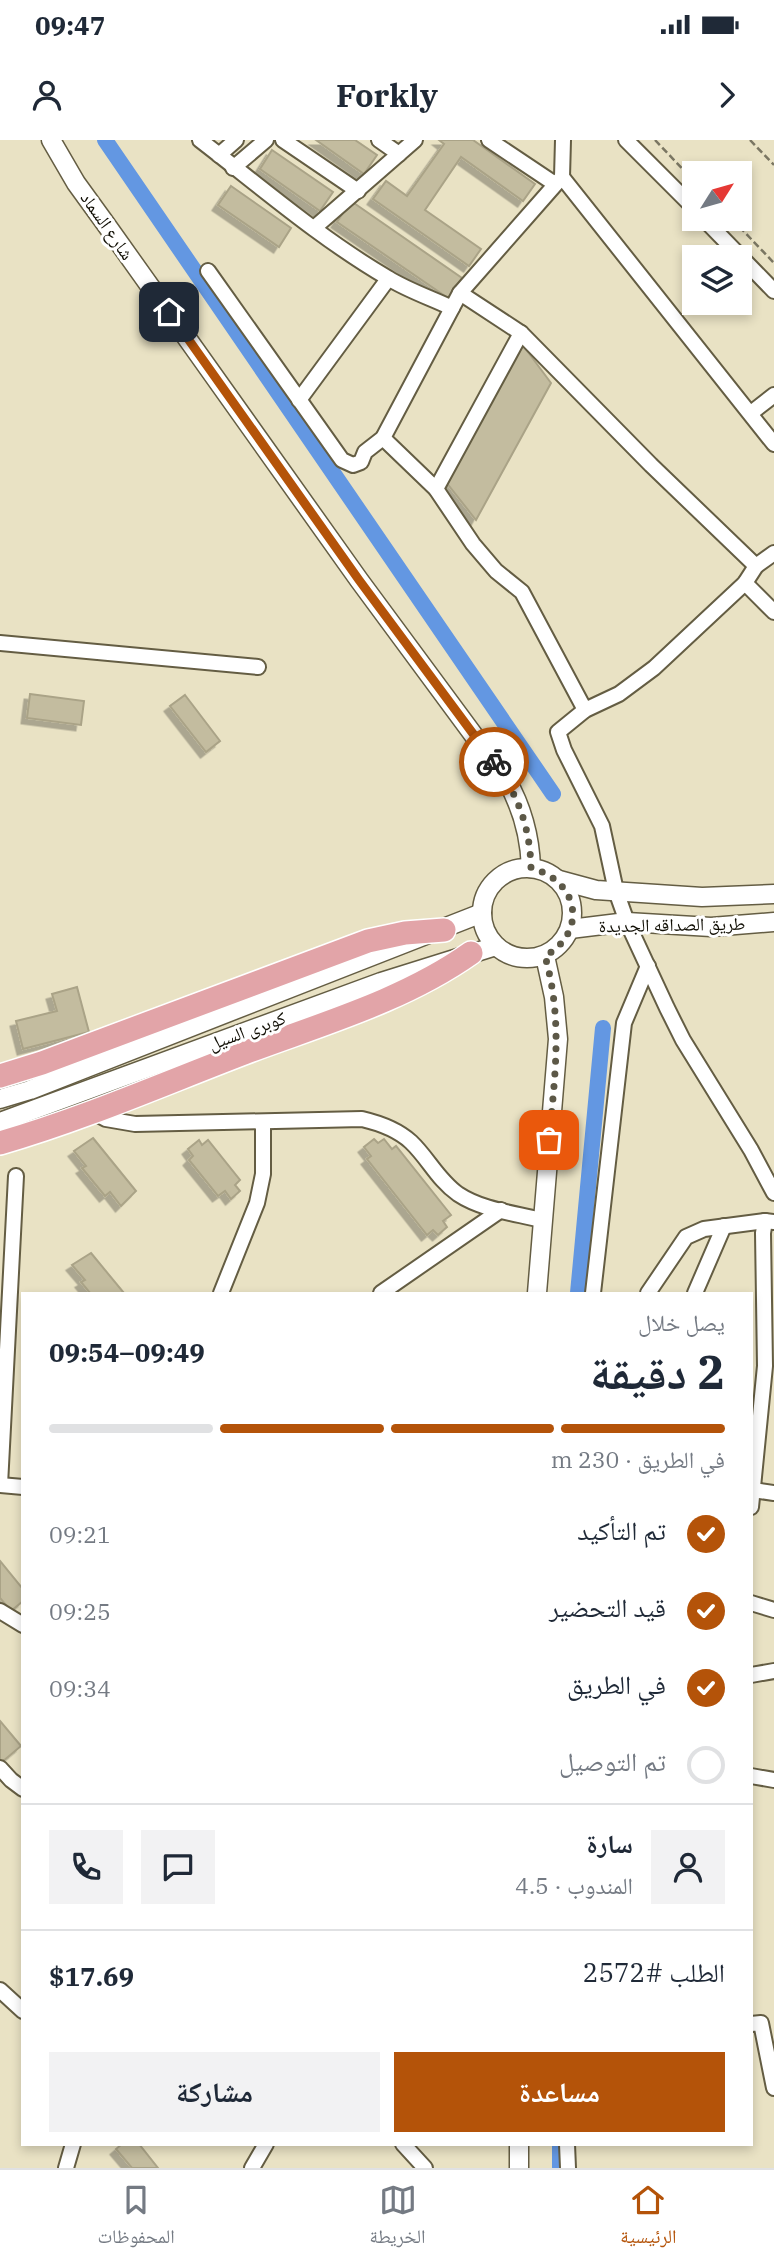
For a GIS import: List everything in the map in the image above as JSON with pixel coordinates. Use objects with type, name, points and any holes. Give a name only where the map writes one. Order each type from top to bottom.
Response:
[{"type":"highway","points":[[0,1076],[42,1063],[368,941],[405,933],[444,930]]},
{"type":"highway","points":[[0,1143],[61,1124],[392,997],[429,980],[471,953]]},
{"type":"street","name":"شارع السماد","points":[[51,140],[76,183],[359,580],[506,779],[525,821],[531,868]]},
{"type":"street","points":[[200,140],[314,228],[388,279],[452,307]]},
{"type":"street","points":[[219,155],[236,140]]},
{"type":"street","points":[[233,168],[266,140]]},
{"type":"street","points":[[283,140],[358,191]]},
{"type":"street","points":[[379,140],[400,154]]},
{"type":"street","points":[[314,228],[415,140]]},
{"type":"street","points":[[489,140],[559,180],[774,444]]},
{"type":"street","points":[[208,271],[342,460],[349,465],[361,462],[365,452],[383,438],[460,293],[559,180],[563,140]]},
{"type":"street","points":[[626,140],[682,196]]},
{"type":"street","points":[[716,231],[774,291]]},
{"type":"street","points":[[299,400],[388,279]]},
{"type":"street","points":[[460,293],[520,333],[756,566]]},
{"type":"street","points":[[436,489],[520,333]]},
{"type":"street","points":[[751,413],[774,395]]},
{"type":"street","points":[[383,438],[436,489],[472,544],[496,571],[522,593],[585,710]]},
{"type":"street","points":[[774,553],[756,566],[745,583],[653,668],[619,694],[585,710],[558,732],[564,750],[602,826],[616,891],[627,922],[683,1040],[751,1150],[774,1193]]},
{"type":"street","points":[[745,583],[774,612]]},
{"type":"street","points":[[0,643],[258,667]]},
{"type":"street","points":[[531,868],[546,872],[559,880],[567,891],[573,916],[570,929],[555,949],[545,956],[532,959],[507,954],[496,946],[488,937],[482,914],[484,898],[491,885],[502,875],[516,869],[531,868]]},
{"type":"street","name":"طريق الصداقه الجديدة","points":[[559,880],[596,890],[702,897],[774,894]]},
{"type":"street","name":"كوبرى السيل","points":[[0,1099],[43,1085],[482,914]]},
{"type":"street","name":"طريق الصداقه الجديدة","points":[[570,929],[627,922],[711,926],[774,922]]},
{"type":"street","name":"كوبرى السيل","points":[[0,1122],[370,986],[496,946]]},
{"type":"street","points":[[537,1292],[558,1039],[554,997],[545,956]]},
{"type":"street","points":[[593,1292],[624,1023],[648,966]]},
{"type":"street","points":[[91,1111],[120,1123],[263,1123],[362,1119],[379,1123],[411,1142],[437,1175],[461,1196],[474,1203],[542,1220]]},
{"type":"street","points":[[221,1292],[257,1203],[263,1174],[263,1123]]},
{"type":"street","points":[[16,1176],[0,1485],[21,1487]]},
{"type":"street","points":[[383,1292],[501,1210]]},
{"type":"street","points":[[649,1292],[686,1237],[704,1229],[770,1221]]},
{"type":"street","points":[[770,1221],[763,1233],[769,1309],[769,1398],[753,1490],[774,1493]]},
{"type":"street","points":[[695,1292],[724,1226]]},
{"type":"street","points":[[753,1604],[774,1610]]},
{"type":"street","points":[[0,1611],[21,1624]]},
{"type":"street","points":[[753,1675],[774,1671]]},
{"type":"street","points":[[0,1768],[21,1788]]},
{"type":"street","points":[[753,1776],[774,1780]]},
{"type":"street","points":[[0,1990],[21,2009]]},
{"type":"street","points":[[762,2023],[774,2088]]},
{"type":"street","points":[[66,2168],[72,2146]]},
{"type":"street","points":[[252,2168],[265,2146]]},
{"type":"street","points":[[405,2146],[425,2168]]},
{"type":"street","points":[[519,2146],[519,2168]]},
{"type":"street","points":[[567,2146],[568,2168]]},
{"type":"path","points":[[655,140],[682,168]]},
{"type":"path","points":[[750,140],[774,164]]},
{"type":"path","points":[[743,231],[774,263]]},
{"type":"building","points":[[316,140],[355,140],[377,155],[364,174]]},
{"type":"building","points":[[439,140],[473,140],[535,184],[523,201],[461,157],[425,210],[481,249],[469,266],[373,199],[386,181],[407,196],[444,144]]},
{"type":"building","points":[[272,150],[333,192],[320,211],[260,169]]},
{"type":"building","points":[[231,186],[291,228],[279,247],[218,205]]},
{"type":"building","points":[[351,201],[462,278],[448,298],[337,222]]},
{"type":"building","points":[[519,340],[551,383],[476,520],[446,482]]},
{"type":"building","points":[[30,694],[84,701],[81,725],[27,718]]},
{"type":"building","points":[[185,695],[220,741],[206,752],[170,706]]},
{"type":"building","points":[[77,987],[89,1032],[23,1049],[16,1021],[57,1011],[52,994]]},
{"type":"building","points":[[93,1138],[136,1191],[121,1206],[110,1192],[105,1196],[82,1168],[86,1166],[74,1151]]},
{"type":"building","points":[[374,1139],[378,1143],[384,1139],[392,1149],[396,1146],[451,1215],[443,1221],[447,1227],[438,1235],[433,1230],[427,1235],[367,1159],[371,1156],[364,1147]]},
{"type":"building","points":[[199,1140],[202,1145],[208,1140],[240,1180],[235,1185],[240,1191],[231,1199],[225,1191],[218,1196],[189,1160],[193,1156],[188,1149]]},
{"type":"building","points":[[91,1253],[123,1292],[89,1292],[81,1282],[85,1280],[72,1265]]},
{"type":"building","points":[[0,1561],[21,1587],[21,1603],[11,1611],[0,1598]]},
{"type":"building","points":[[0,1721],[21,1746],[2,1762],[0,1759]]},
{"type":"building","points":[[120,2146],[141,2146],[158,2168],[132,2168],[116,2149]]},
{"type":"waterway","points":[[105,140],[553,794]]},
{"type":"waterway","points":[[578,1292],[603,1028]]},
{"type":"waterway","points":[[560,2146],[560,2168]]},
{"type":"way so far","points":[[494,762],[515,795],[522,812],[531,868],[546,872],[559,880],[567,891],[573,916],[564,940],[545,956],[554,997],[558,1039],[549,1140]]},
{"type":"route","points":[[169,312],[359,580],[494,762]]}]
